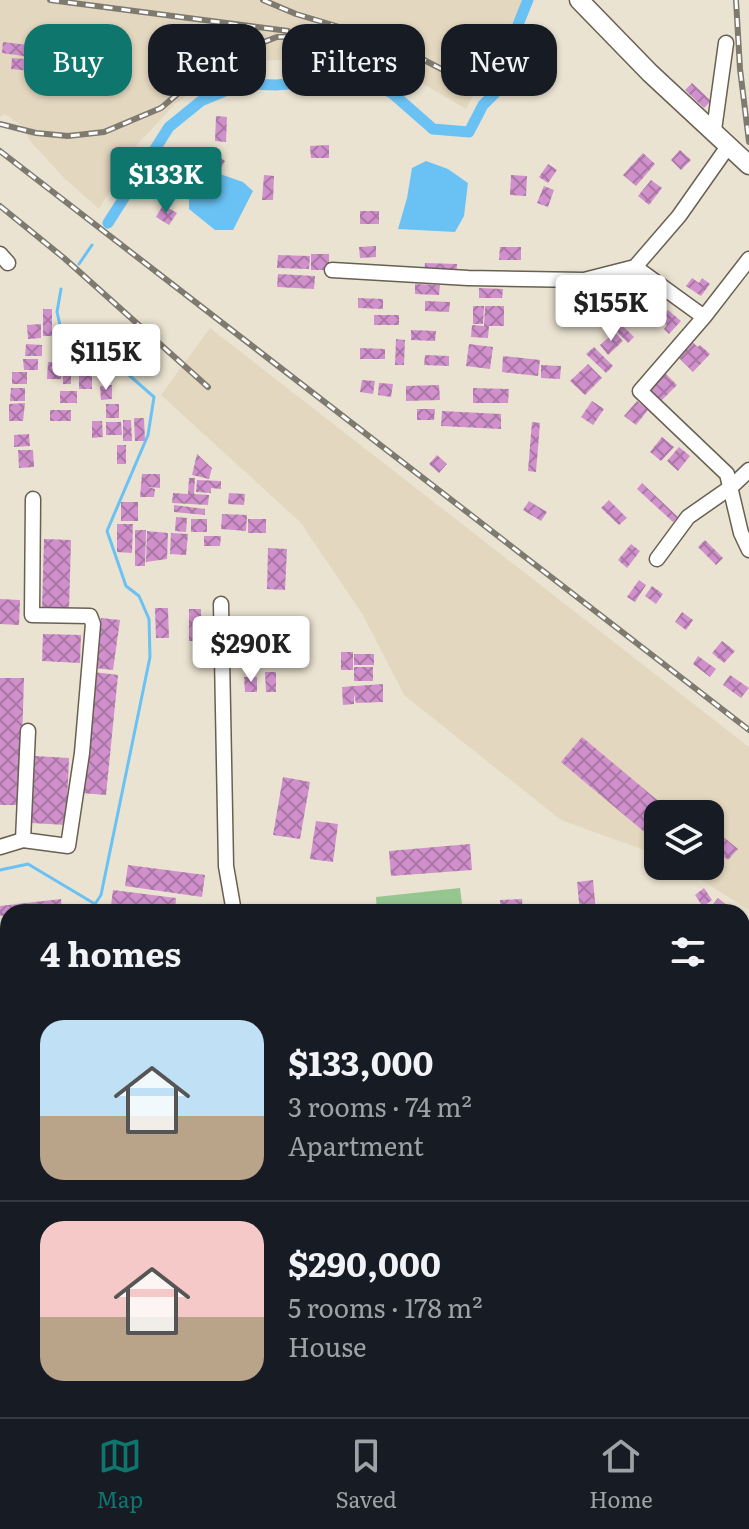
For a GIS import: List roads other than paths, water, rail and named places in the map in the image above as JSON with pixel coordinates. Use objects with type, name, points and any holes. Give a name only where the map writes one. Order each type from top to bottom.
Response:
[{"type":"main road","points":[[579,0],[650,73],[749,165]]},
{"type":"street","points":[[714,130],[726,43]]},
{"type":"street","points":[[624,301],[635,267],[679,216],[729,145]]},
{"type":"street","points":[[749,259],[640,391],[727,474],[741,533],[749,550]]},
{"type":"street","points":[[332,270],[468,278],[584,280],[635,267]]},
{"type":"street","points":[[635,267],[704,317]]},
{"type":"street","points":[[657,559],[688,517],[731,487],[749,470]]},
{"type":"street","points":[[0,847],[23,840],[68,846],[82,753],[93,624],[90,616],[32,615],[33,499]]},
{"type":"street","points":[[221,604],[226,866],[233,904]]},
{"type":"street","points":[[23,840],[28,731]]},
{"type":"water","points":[[426,161],[448,169],[468,183],[464,216],[455,232],[398,229],[412,168]]},
{"type":"water","points":[[220,174],[243,182],[253,191],[233,230],[215,230],[189,209],[189,196],[198,177]]},
{"type":"waterway","points":[[108,223],[169,127],[201,101],[242,84],[276,85],[340,79],[370,84],[392,93],[433,129],[469,132],[483,105],[496,92],[506,54],[528,0]]},
{"type":"waterway","points":[[79,264],[92,245]]},
{"type":"waterway","points":[[0,870],[28,864],[95,904],[101,895],[150,657],[149,619],[139,596],[126,586],[107,531],[148,435],[154,397],[114,362],[65,347],[57,312],[61,289]]},
{"type":"railway","points":[[50,0],[282,30]]},
{"type":"railway","points":[[263,0],[329,24]]},
{"type":"railway","points":[[736,0],[749,142]]},
{"type":"railway","points":[[0,124],[36,133],[68,136],[104,132],[161,108],[194,80],[243,50],[277,37],[363,34],[401,48],[441,69]]},
{"type":"railway","points":[[0,151],[749,730]]},
{"type":"railway","points":[[0,206],[64,258],[208,387]]}]
